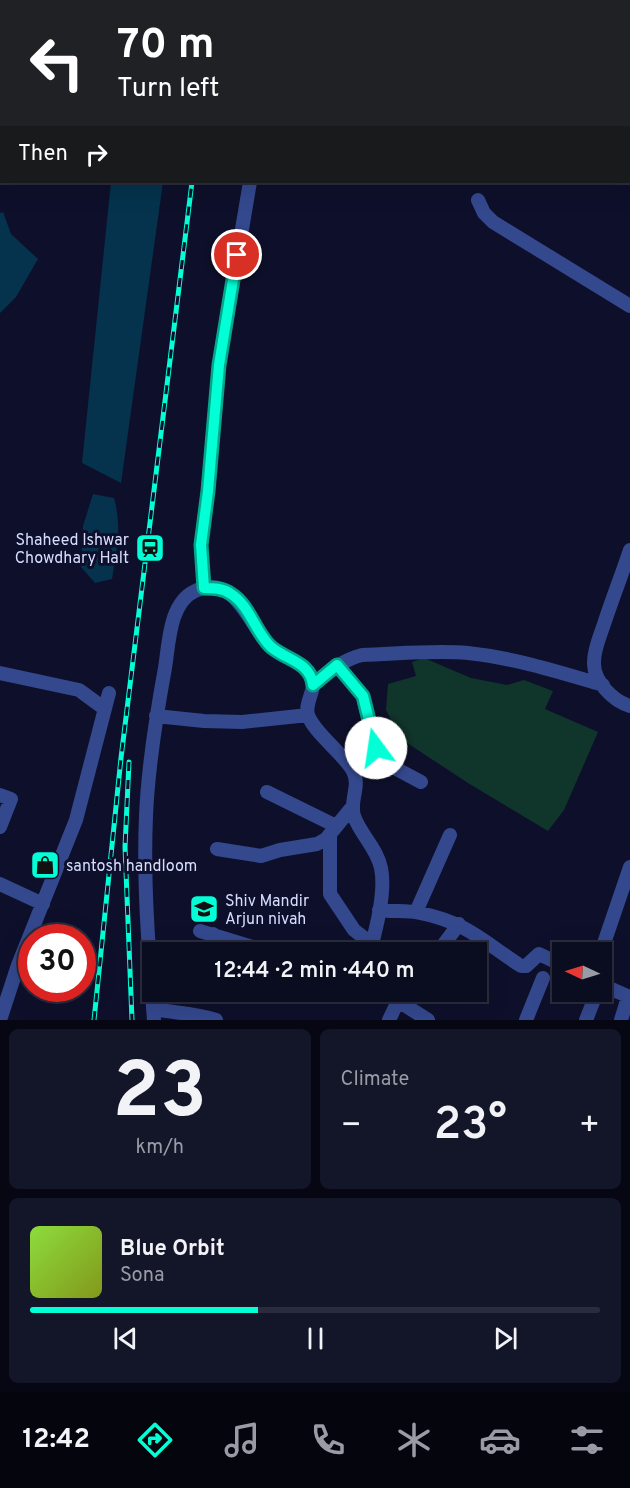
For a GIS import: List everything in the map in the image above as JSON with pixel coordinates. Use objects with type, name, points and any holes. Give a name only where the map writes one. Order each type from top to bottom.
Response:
[{"type":"street","points":[[204,588],[201,545],[219,365],[250,183]]},
{"type":"street","points":[[478,200],[484,213],[493,222],[630,306]]},
{"type":"street","points":[[630,550],[593,663],[603,685],[618,701],[630,706]]},
{"type":"street","points":[[216,1020],[199,1014],[153,1014],[146,818],[156,716],[174,616],[194,591],[214,588],[232,594],[268,644],[306,669],[312,678],[313,685],[307,704],[308,715],[352,770],[356,783],[354,818],[380,864],[382,881],[372,942]]},
{"type":"street","points":[[313,685],[345,660],[362,655],[467,653],[523,662],[603,685]]},
{"type":"street","points":[[337,665],[363,696],[372,737],[380,755],[393,767],[421,782]]},
{"type":"street","points":[[0,673],[79,690],[105,709]]},
{"type":"street","points":[[0,1020],[18,965],[76,820],[109,693]]},
{"type":"street","points":[[156,716],[242,722],[308,715]]},
{"type":"street","points":[[267,792],[333,830]]},
{"type":"street","points":[[0,795],[11,799],[0,827]]},
{"type":"street","points":[[217,849],[261,856],[280,850],[317,844],[333,830],[353,806]]},
{"type":"street","points":[[333,830],[330,894],[354,930],[365,942]]},
{"type":"street","points":[[416,912],[450,835]]},
{"type":"street","points":[[604,942],[630,867]]},
{"type":"street","points":[[0,884],[43,904]]},
{"type":"street","points":[[379,910],[396,913],[416,912],[459,924],[521,966],[526,966],[539,954],[552,960]]},
{"type":"street","points":[[446,942],[459,924]]},
{"type":"street","points":[[207,942],[206,933],[236,942]]},
{"type":"street","points":[[525,1020],[543,978]]},
{"type":"street","points":[[612,989],[629,997],[621,1020]]},
{"type":"street","points":[[389,1020],[398,1002]]},
{"type":"street","points":[[400,1002],[428,1020]]},
{"type":"street","points":[[586,1020],[593,1002]]},
{"type":"green space","points":[[424,658],[471,678],[507,685],[524,680],[553,691],[545,709],[598,732],[564,810],[548,831],[401,739],[386,710],[388,684],[416,676],[412,662]]},
{"type":"water","points":[[111,183],[163,183],[121,483],[82,463]]},
{"type":"water","points":[[3,212],[11,234],[38,259],[16,297],[0,313],[0,213]]},
{"type":"water","points":[[93,494],[114,498],[118,528],[112,579],[95,583],[81,567],[83,526]]},
{"type":"building","name":"santosh handloom","points":[[41,853],[52,855],[44,877],[35,874]]},
{"type":"railway","points":[[94,1020],[121,758],[192,183]]},
{"type":"railway","points":[[129,762],[125,847],[132,1020]]},
{"type":"place","name":"Shaheed Ishwar Chowdhary Halt","points":[[150,548]]},
{"type":"place","name":"santosh handloom","points":[[45,865]]},
{"type":"place","name":"Shiv Mandir Arjun nivah","points":[[204,909]]},
{"type":"route","points":[[237,255],[219,365],[201,545],[204,588],[214,588],[232,594],[268,644],[306,669],[312,678],[313,685],[337,665],[363,696],[376,748]]}]
